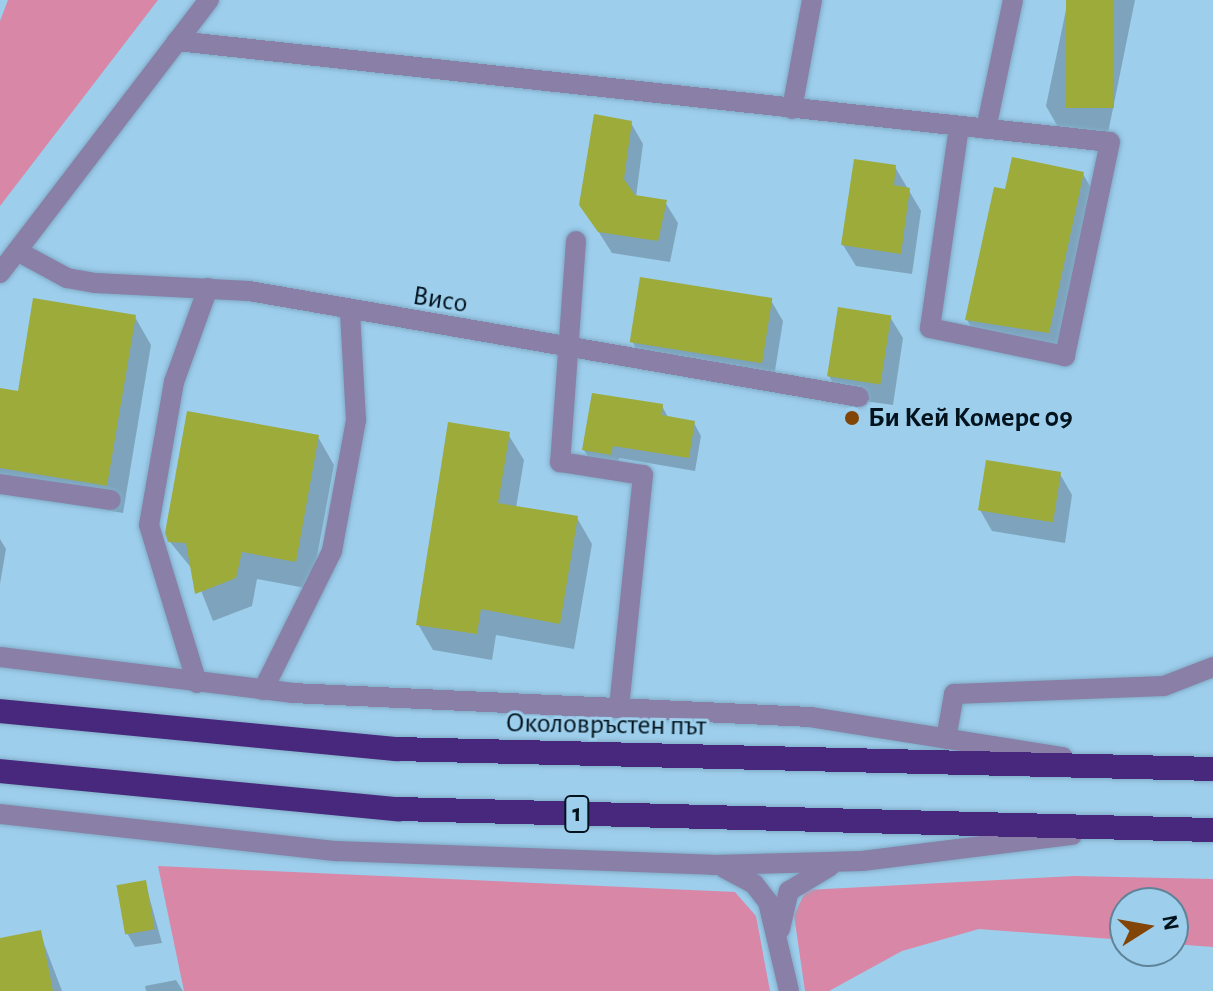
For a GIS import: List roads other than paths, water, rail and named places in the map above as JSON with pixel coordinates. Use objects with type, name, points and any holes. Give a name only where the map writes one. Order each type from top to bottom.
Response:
[{"type":"highway","name":"Околовръстен път","points":[[0,711],[396,749],[1213,769]]},
{"type":"highway","name":"1","points":[[0,771],[398,809],[1213,830]]},
{"type":"street","points":[[0,273],[209,0]]},
{"type":"street","points":[[792,109],[812,0]]},
{"type":"street","points":[[986,129],[1013,0]]},
{"type":"street","points":[[177,41],[1110,142],[1065,356],[930,328],[959,126]]},
{"type":"street","points":[[576,241],[560,462],[643,475],[619,707]]},
{"type":"street","name":"Висо","points":[[17,251],[67,278],[208,288],[859,397]]},
{"type":"street","points":[[197,683],[149,525],[174,382],[208,288]]},
{"type":"street","points":[[263,690],[332,551],[356,420],[350,311]]},
{"type":"street","points":[[0,484],[111,500]]},
{"type":"street","points":[[0,657],[263,690],[810,717],[1143,767]]},
{"type":"street","points":[[946,739],[954,694],[1164,686],[1213,667]]},
{"type":"street","points":[[0,814],[336,851],[712,865],[862,861],[1155,827]]},
{"type":"street","points":[[779,937],[783,903],[797,881],[862,861]]},
{"type":"street","points":[[712,865],[761,891],[779,937],[789,991]]},
{"type":"place","name":"Би Кей Комерс 09","points":[[852,418]]}]
